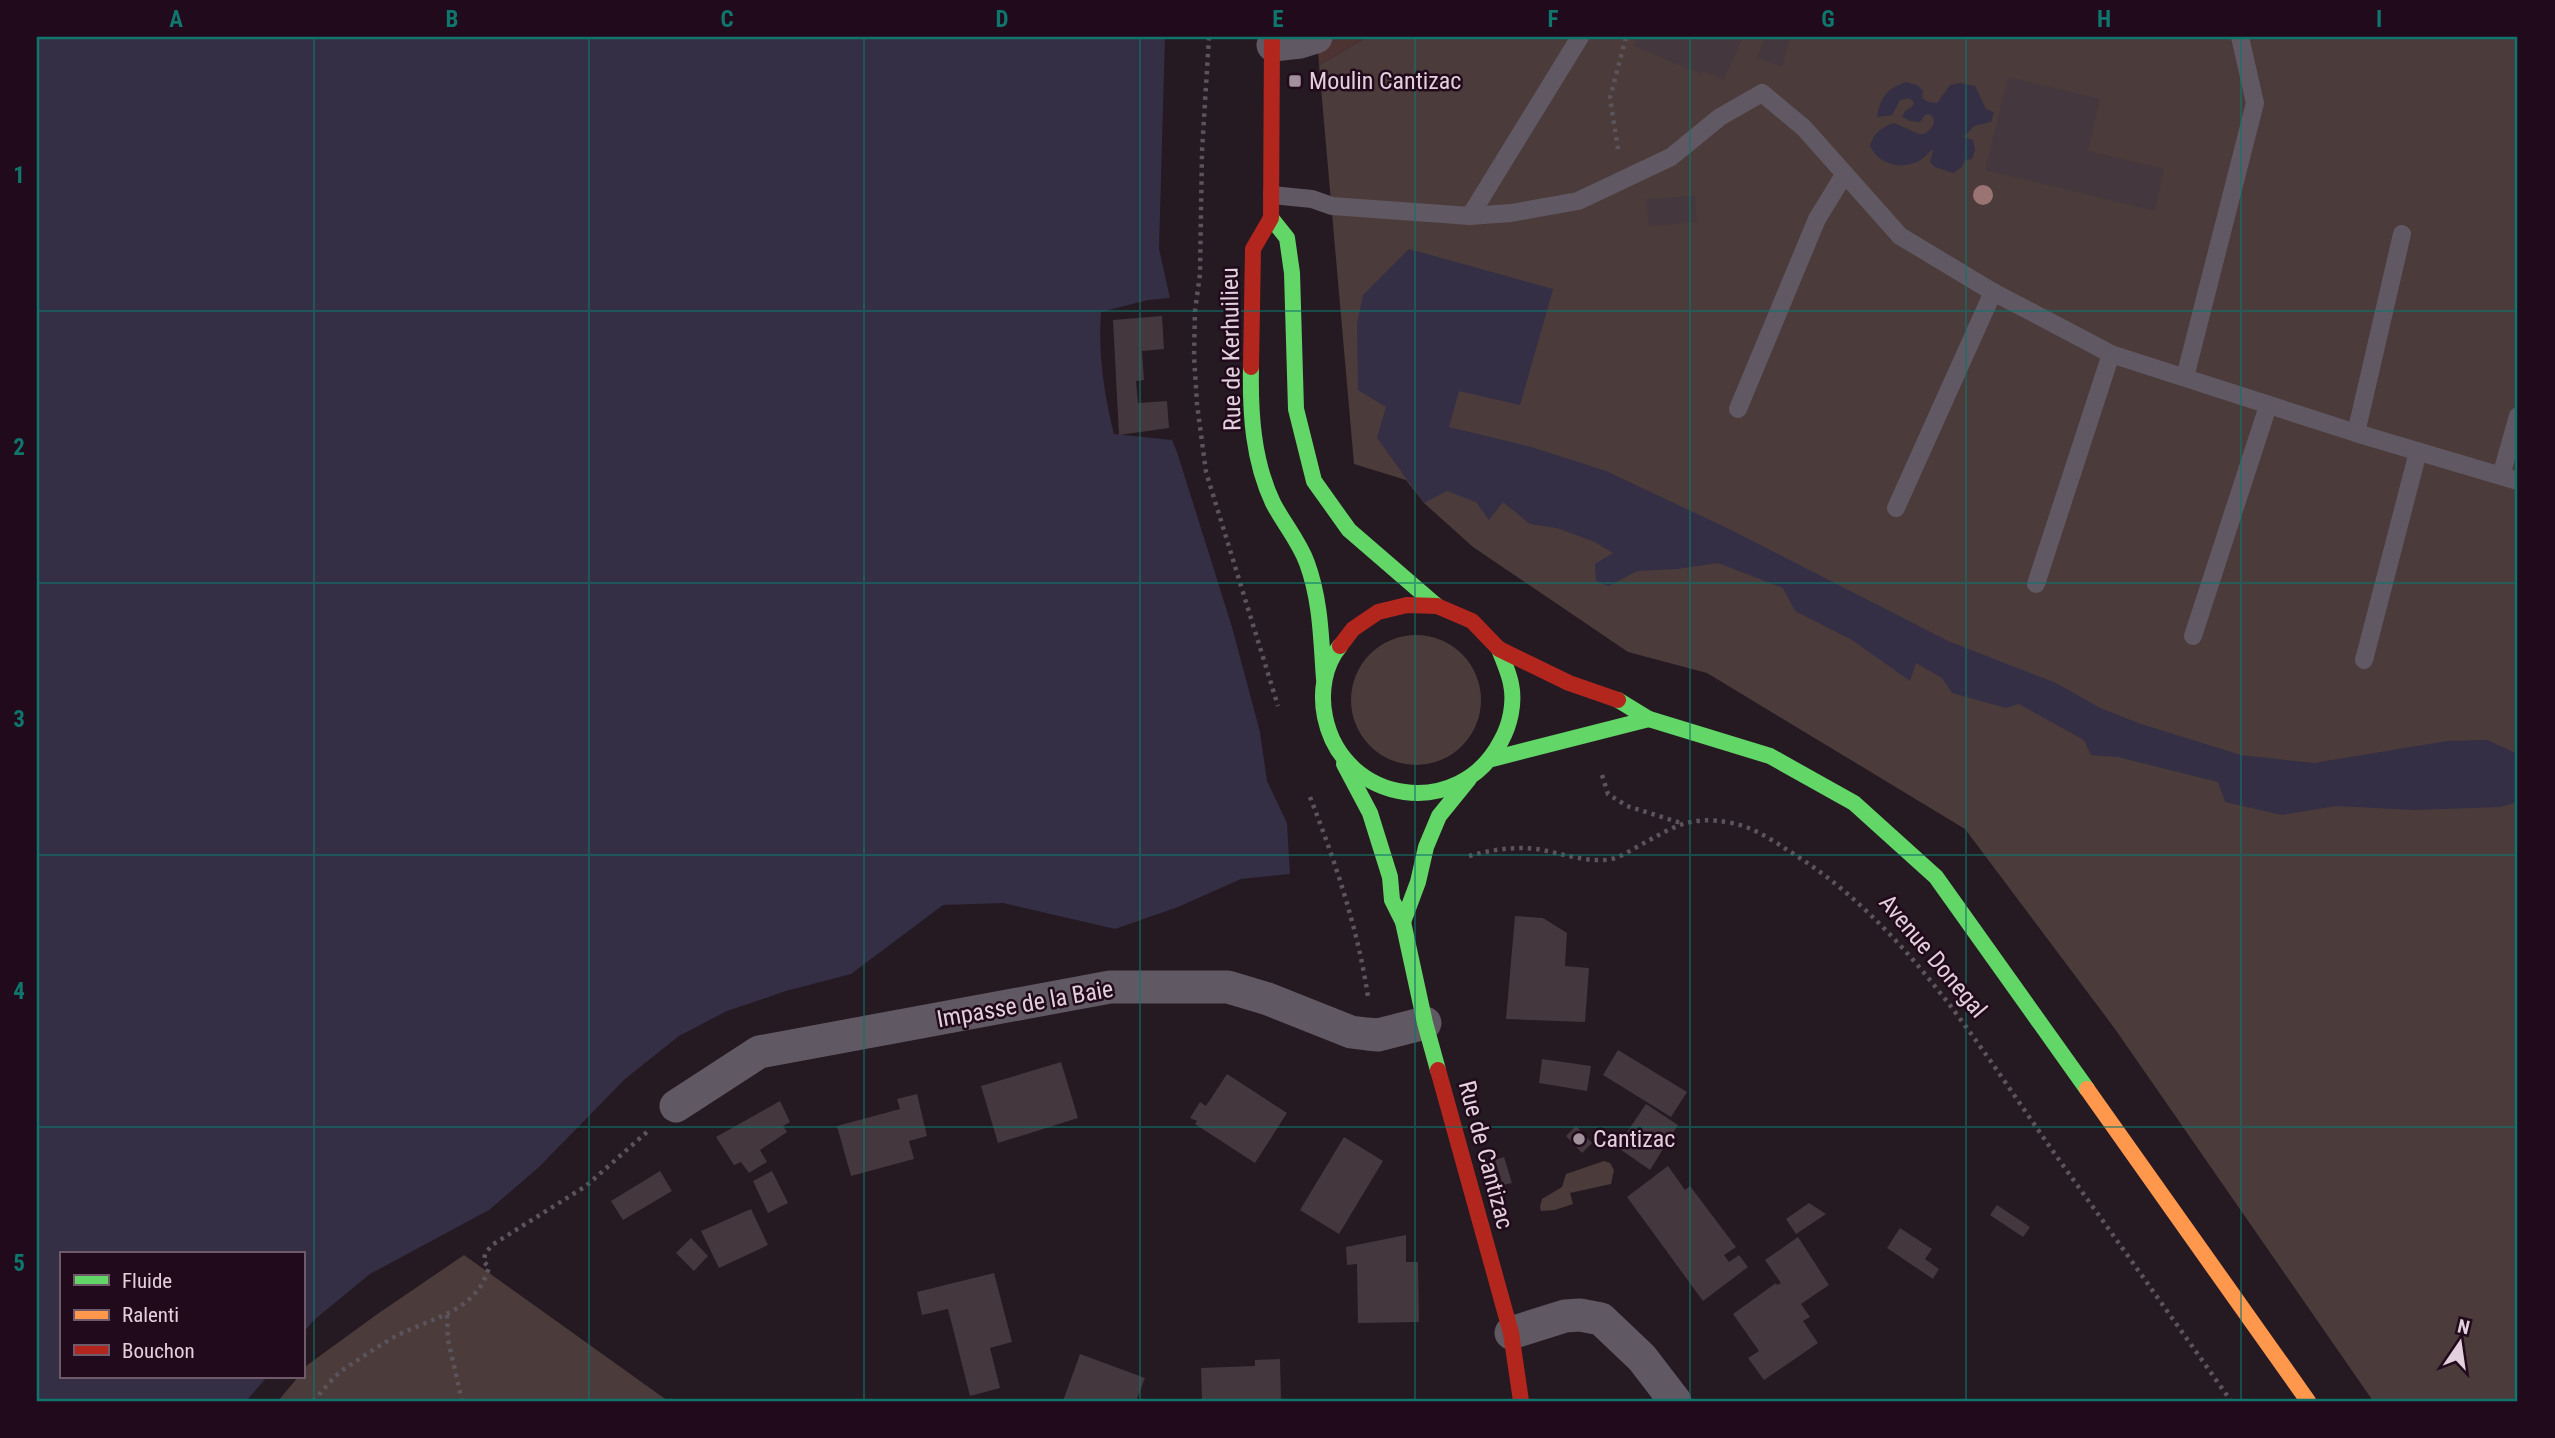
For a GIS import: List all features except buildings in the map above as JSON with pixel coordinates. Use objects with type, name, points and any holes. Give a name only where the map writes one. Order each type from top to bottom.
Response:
[{"type":"main road","name":"Rue de Kerhuilieu","points":[[1272,41],[1271,218],[1253,249],[1250,391],[1252,428],[1261,471],[1274,504],[1296,538],[1315,590],[1320,618],[1324,681]]},
{"type":"main road","points":[[1271,218],[1287,238],[1292,272],[1296,409],[1314,481],[1349,530],[1387,565],[1437,606],[1472,621],[1499,649],[1512,686],[1510,724],[1492,759],[1469,779],[1439,816],[1426,847],[1418,882],[1403,922]]},
{"type":"main road","points":[[1437,606],[1407,605],[1378,612],[1353,629],[1334,653],[1324,681],[1322,704],[1326,728],[1337,750],[1362,777],[1396,792],[1434,793],[1469,779]]},
{"type":"main road","name":"Avenue Donegal","points":[[1499,649],[1569,683],[1609,696],[1649,719],[1770,756],[1854,803],[1936,877],[2308,1401]]},
{"type":"main road","points":[[1492,759],[1649,719]]},
{"type":"main road","name":"Rue de Cantizac","points":[[1337,750],[1370,813],[1390,877],[1392,900],[1403,922],[1425,1023],[1511,1333],[1521,1401]]},
{"type":"street","points":[[1272,41],[1300,42],[1316,37]]},
{"type":"street","name":"Impasse de la Baie","points":[[676,1106],[759,1052],[1110,987],[1228,987],[1268,999],[1351,1032],[1367,1034],[1378,1035],[1425,1023]]},
{"type":"street","points":[[1511,1333],[1565,1316],[1580,1315],[1601,1319],[1642,1358],[1675,1401]]},
{"type":"lane","points":[[1470,216],[1580,37]]},
{"type":"lane","points":[[2185,377],[2255,103],[2240,37]]},
{"type":"lane","points":[[1272,195],[1312,199],[1332,206],[1470,216],[1511,213],[1578,201],[1671,157],[1720,117],[1762,93],[1804,128],[1900,236],[1993,292],[2111,354],[2268,406],[2510,479],[2518,416]]},
{"type":"lane","points":[[1738,409],[1817,219],[1844,174]]},
{"type":"lane","points":[[2356,433],[2402,233]]},
{"type":"lane","points":[[1896,508],[1993,292]]},
{"type":"lane","points":[[2036,584],[2111,354]]},
{"type":"lane","points":[[2193,636],[2268,406]]},
{"type":"lane","points":[[2364,660],[2418,452]]},
{"type":"path","points":[[1623,179],[1610,98],[1626,37]]},
{"type":"path","points":[[1602,765],[1602,778],[1608,794],[1638,811],[1683,824]]},
{"type":"path","name":"Avenue Donegal","points":[[1460,859],[1511,848],[1544,850],[1587,861],[1609,860],[1673,826],[1693,821],[1734,823],[1762,835],[1813,866],[1863,906],[1908,954],[1965,1028],[2231,1401]]},
{"type":"path","points":[[1335,868],[1364,968],[1369,1000]]},
{"type":"path","points":[[313,1401],[344,1369],[399,1335],[447,1315],[470,1298],[485,1282],[489,1267],[484,1262],[485,1254],[492,1245],[586,1186],[676,1106]]},
{"type":"path","points":[[447,1315],[448,1340],[463,1401]]},
{"type":"shaded area","points":[[37,37],[1165,37],[1159,249],[1170,298],[1148,300],[1101,312],[1100,343],[1105,389],[1114,434],[1172,440],[1177,452],[1232,627],[1260,732],[1267,781],[1287,823],[1290,874],[1241,879],[1178,907],[1115,929],[1003,903],[943,905],[851,974],[786,991],[727,1011],[679,1036],[625,1079],[539,1167],[489,1210],[370,1274],[314,1320],[304,1332],[304,1252],[60,1252],[60,1378],[266,1378],[246,1401],[37,1401]]},
{"type":"shaded area","points":[[1317,37],[1367,37],[1319,65]]},
{"type":"shaded area","points":[[1367,37],[2518,37],[2518,1401],[2373,1401],[2115,1029],[1965,829],[1707,673],[1628,652],[1473,547],[1424,503],[1406,480],[1354,464],[1319,65]]},
{"type":"shaded area","points":[[1906,82],[1917,85],[1923,91],[1922,98],[1937,103],[1950,85],[1960,83],[1975,86],[1986,109],[1994,112],[1991,122],[1974,126],[1964,137],[1973,140],[1975,150],[1972,159],[1965,160],[1962,167],[1953,173],[1935,167],[1930,162],[1931,150],[1917,162],[1899,165],[1882,160],[1870,146],[1879,131],[1894,123],[1919,134],[1925,134],[1933,126],[1934,119],[1930,114],[1925,115],[1920,122],[1902,117],[1914,102],[1909,98],[1900,100],[1892,115],[1877,117],[1886,94]]},
{"type":"shaded area","points":[[1409,249],[1553,289],[1520,405],[1459,391],[1449,427],[1531,447],[1606,471],[1729,529],[1948,641],[2056,683],[2100,708],[2141,724],[2241,755],[2314,763],[2447,741],[2487,740],[2518,754],[2518,802],[2500,807],[2414,810],[2336,806],[2282,815],[2225,802],[2218,782],[2118,757],[2091,755],[2084,740],[2019,704],[2006,708],[1952,693],[1942,678],[1916,663],[1910,681],[1852,640],[1795,611],[1783,588],[1718,563],[1637,571],[1609,586],[1596,581],[1595,564],[1613,553],[1595,542],[1557,528],[1530,524],[1503,502],[1489,520],[1476,502],[1447,491],[1424,503],[1377,438],[1386,407],[1358,390],[1357,323],[1363,295]]},
{"type":"shaded area","points":[[1416,635],[1441,640],[1462,654],[1476,675],[1481,700],[1476,725],[1462,746],[1441,760],[1416,765],[1391,760],[1370,746],[1356,725],[1351,700],[1356,675],[1370,654],[1391,640]]},
{"type":"shaded area","points":[[1604,1161],[1610,1163],[1614,1170],[1611,1184],[1570,1193],[1573,1204],[1541,1211],[1542,1199],[1562,1187],[1566,1174]]},
{"type":"shaded area","points":[[464,1255],[668,1401],[278,1401],[297,1378],[304,1378],[306,1366]]},
{"type":"traffic: fast","points":[[1271,218],[1287,238],[1292,273],[1296,409],[1314,481],[1349,530],[1437,606]]},
{"type":"traffic: fast","points":[[1251,367],[1252,419],[1257,454],[1273,503],[1300,547],[1312,577],[1320,621],[1324,679]]},
{"type":"traffic: fast","points":[[1340,646],[1330,662],[1323,689],[1325,717],[1336,747],[1354,769],[1378,784],[1404,792],[1432,792],[1459,783],[1482,767],[1501,741],[1509,721],[1512,691],[1499,649]]},
{"type":"traffic: fast","points":[[1618,700],[1649,719],[1770,756],[1854,803],[1936,877],[2087,1089]]},
{"type":"traffic: fast","points":[[1492,759],[1649,719]]},
{"type":"traffic: fast","points":[[1344,764],[1370,813],[1390,877],[1392,900],[1403,922],[1438,1070]]},
{"type":"traffic: fast","points":[[1403,922],[1418,882],[1426,847],[1439,816],[1469,779]]},
{"type":"traffic: slow","points":[[2087,1089],[2308,1401]]},
{"type":"traffic: jam","points":[[1251,367],[1253,249],[1271,218],[1272,37]]},
{"type":"traffic: jam","points":[[1340,646],[1353,629],[1378,612],[1407,605],[1437,606],[1472,621],[1499,649],[1569,683],[1618,700]]},
{"type":"traffic: jam","points":[[1438,1070],[1511,1333],[1521,1401]]},
{"type":"place","name":"Moulin Cantizac","points":[[1295,81]]},
{"type":"place","name":"Cantizac","points":[[1579,1139]]}]
